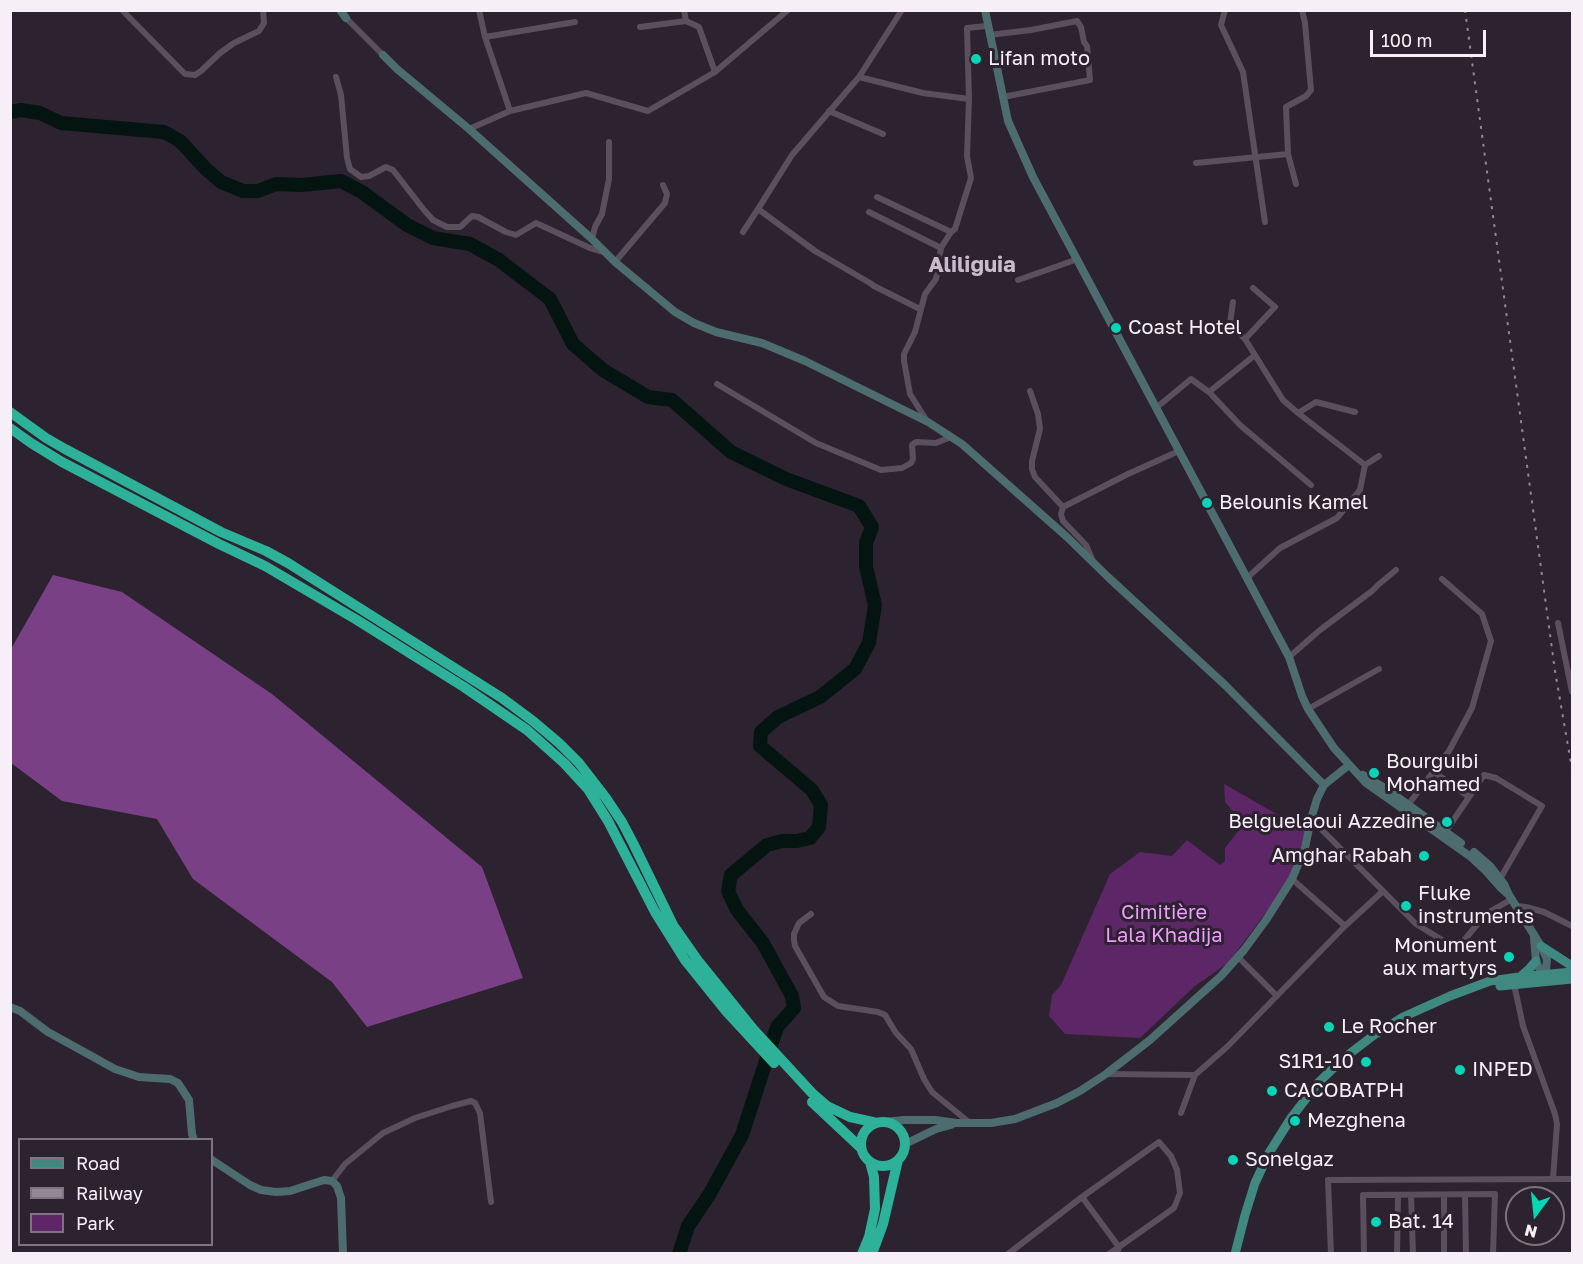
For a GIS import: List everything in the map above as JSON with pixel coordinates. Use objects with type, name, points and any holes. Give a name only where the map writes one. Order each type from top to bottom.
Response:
[{"type":"highway","points":[[10,412],[29,427],[65,449],[221,532],[288,563],[502,698],[533,721],[579,763],[606,798],[622,822],[663,906],[679,933],[759,1042]]},
{"type":"highway","points":[[10,428],[62,462],[265,566],[357,620],[527,730],[564,764],[588,789],[608,821],[655,912],[685,960],[726,1011],[759,1042],[812,1102],[861,1148],[870,1162],[874,1177],[875,1209],[869,1237],[862,1254]]},
{"type":"highway","points":[[775,1059],[827,1106],[850,1117],[891,1124],[901,1132],[905,1144],[904,1150],[898,1160],[883,1224],[872,1254]]},
{"type":"highway","points":[[861,1148],[866,1130],[880,1123]]},
{"type":"highway","points":[[870,1162],[884,1166],[898,1160]]},
{"type":"main road","points":[[1541,946],[1572,966]]},
{"type":"main road","points":[[1517,981],[1536,961]]},
{"type":"main road","points":[[1235,1254],[1255,1184],[1269,1153],[1291,1118],[1318,1083],[1344,1058],[1403,1017],[1450,996],[1477,987],[1572,972]]},
{"type":"main road","points":[[1544,977],[1572,979]]},
{"type":"street","points":[[122,10],[185,74],[195,75],[220,53],[260,31],[264,22],[263,10]]},
{"type":"street","points":[[479,10],[485,37],[510,111]]},
{"type":"street","points":[[684,10],[686,21]]},
{"type":"street","points":[[469,129],[510,111],[586,93],[648,111],[715,72],[788,10]]},
{"type":"street","points":[[742,232],[792,155],[859,77],[902,10]]},
{"type":"street","points":[[985,10],[1008,120],[1033,177],[1289,657],[1308,709],[1334,748],[1372,788],[1472,857],[1513,900],[1572,926]]},
{"type":"street","points":[[1225,10],[1221,25],[1243,72],[1265,222]]},
{"type":"street","points":[[1296,184],[1288,154],[1286,107],[1306,96],[1311,90],[1302,10]]},
{"type":"street","points":[[343,14],[397,69],[469,129],[615,262],[675,312],[716,332],[762,343],[805,361],[928,422],[962,444],[1225,685],[1324,785]]},
{"type":"street","points":[[640,27],[686,21],[699,27],[715,72]]},
{"type":"street","points":[[989,36],[1077,21],[1087,46],[1090,80],[1003,97]]},
{"type":"street","points":[[485,37],[575,22]]},
{"type":"street","points":[[928,422],[910,394],[904,354],[915,332],[925,294],[936,279],[941,248],[951,232],[956,229],[971,178],[967,156],[969,99],[967,28],[987,26]]},
{"type":"street","points":[[336,77],[341,95],[347,158],[350,169],[361,177],[369,176],[386,167],[393,171],[433,220],[447,227],[460,226],[472,216],[516,235],[536,223],[590,248],[604,252]]},
{"type":"street","points":[[859,77],[923,93],[969,99]]},
{"type":"street","points":[[829,111],[883,134]]},
{"type":"street","points":[[592,239],[602,214],[609,179],[609,142]]},
{"type":"street","points":[[1196,163],[1288,154]]},
{"type":"street","points":[[615,262],[665,203],[667,194],[663,185]]},
{"type":"street","points":[[877,197],[951,232]]},
{"type":"street","points":[[758,210],[815,250],[874,286],[920,309]]},
{"type":"street","points":[[869,212],[941,248]]},
{"type":"street","points":[[1018,280],[1078,259]]},
{"type":"street","points":[[1245,339],[1275,307],[1253,288]]},
{"type":"street","points":[[1233,302],[1230,323],[1245,339],[1283,400],[1365,465]]},
{"type":"street","points":[[1209,392],[1255,355]]},
{"type":"street","points":[[1156,408],[1191,379],[1209,392],[1240,425],[1311,485]]},
{"type":"street","points":[[717,384],[816,443],[881,470],[902,468],[911,463],[912,445],[916,442],[936,443],[951,437]]},
{"type":"street","points":[[1030,390],[1040,422],[1032,470],[1035,477],[1063,507]]},
{"type":"street","points":[[1298,413],[1316,402],[1356,412]]},
{"type":"street","points":[[1092,562],[1086,545],[1063,521],[1061,514],[1063,507],[1179,451]]},
{"type":"street","points":[[1246,578],[1280,548],[1337,518],[1360,490],[1365,465],[1379,456]]},
{"type":"street","points":[[1289,657],[1396,570]]},
{"type":"street","points":[[1408,805],[1449,751],[1472,708],[1491,641],[1482,614],[1442,579]]},
{"type":"street","points":[[1558,623],[1572,692]]},
{"type":"street","points":[[1308,709],[1379,669]]},
{"type":"street","points":[[880,1123],[935,1120],[970,1123],[1015,1119],[1036,1112],[1080,1091],[1106,1074],[1150,1040],[1221,976],[1238,957],[1293,879],[1305,848],[1317,799],[1324,785],[1349,765]]},
{"type":"street","points":[[1357,772],[1380,785],[1446,831],[1490,866],[1506,886],[1541,946],[1547,959],[1544,977]]},
{"type":"street","points":[[1434,772],[1469,797]]},
{"type":"street","points":[[1446,831],[1484,775],[1496,778],[1542,806],[1500,879]]},
{"type":"street","points":[[1311,819],[1416,924],[1457,949],[1484,916],[1513,900]]},
{"type":"street","points":[[1293,879],[1345,926]]},
{"type":"street","points":[[1181,1113],[1195,1075],[1228,1046],[1345,926],[1382,892]]},
{"type":"street","points":[[811,914],[799,923],[794,940],[795,946],[824,997],[838,1006],[885,1015],[896,1033],[911,1049],[932,1092],[970,1123]]},
{"type":"street","points":[[1534,937],[1536,961],[1544,977]]},
{"type":"street","points":[[1238,957],[1276,996]]},
{"type":"street","points":[[1517,981],[1523,1026],[1557,1124],[1553,1179]]},
{"type":"street","points":[[10,1006],[48,1032],[115,1069],[139,1077],[170,1079],[178,1083],[189,1100],[193,1138]]},
{"type":"street","points":[[1106,1074],[1195,1075]]},
{"type":"street","points":[[332,1181],[345,1164],[383,1133],[415,1118],[471,1101],[476,1103],[480,1113],[491,1202]]},
{"type":"street","points":[[905,1144],[936,1129],[957,1123]]},
{"type":"street","points":[[1008,1254],[1159,1142],[1171,1156],[1177,1170],[1180,1193],[1174,1208],[1118,1250],[1109,1254]]},
{"type":"street","points":[[213,1161],[261,1190],[290,1191],[324,1180],[332,1181],[337,1186],[341,1198],[343,1254]]},
{"type":"street","points":[[1331,1254],[1329,1180],[1572,1179]]},
{"type":"street","points":[[1364,1254],[1363,1195],[1495,1194],[1493,1254]]},
{"type":"street","points":[[1397,1254],[1398,1195]]},
{"type":"street","points":[[1411,1195],[1413,1254]]},
{"type":"street","points":[[1444,1195],[1444,1254]]},
{"type":"street","points":[[1465,1195],[1466,1254]]},
{"type":"street","points":[[1082,1197],[1118,1250]]},
{"type":"green space","name":"Cimitière Lala Khadija","points":[[1224,784],[1305,830],[1300,853],[1285,887],[1228,963],[1195,986],[1140,1038],[1065,1034],[1049,1016],[1052,995],[1061,985],[1110,874],[1140,852],[1172,856],[1187,840],[1220,865],[1225,861],[1225,848],[1240,829],[1240,820],[1225,802]]},
{"type":"shaded area","points":[[53,575],[122,592],[272,694],[482,867],[523,978],[367,1027],[332,982],[193,879],[157,819],[62,801],[11,763],[11,649]]},
{"type":"waterway","points":[[10,112],[21,110],[40,113],[61,123],[164,132],[180,141],[221,182],[243,191],[258,191],[276,184],[302,185],[341,181],[362,192],[407,225],[433,238],[470,244],[499,260],[550,299],[573,344],[603,370],[648,397],[672,400],[731,452],[786,479],[859,506],[872,527],[866,543],[866,567],[875,605],[869,643],[855,669],[820,697],[778,717],[761,732],[760,746],[812,790],[821,805],[819,827],[810,838],[767,845],[731,875],[728,891],[737,910],[763,943],[792,996],[794,1008],[777,1027],[742,1135],[709,1195],[688,1226],[679,1254]]},
{"type":"railway","points":[[1465,10],[1555,671],[1572,769]]},
{"type":"place","name":"Lifan moto","points":[[976,59]]},
{"type":"place","name":"Coast Hotel","points":[[1116,328]]},
{"type":"place","name":"Belounis Kamel","points":[[1207,503]]},
{"type":"place","name":"Bourguibi Mohamed","points":[[1374,773]]},
{"type":"place","name":"Belguelaoui Azzedine","points":[[1447,822]]},
{"type":"place","name":"Amghar Rabah","points":[[1424,856]]},
{"type":"place","name":"Fluke instruments","points":[[1406,906]]},
{"type":"place","name":"Monument aux martyrs","points":[[1509,957]]},
{"type":"place","name":"Le Rocher","points":[[1329,1027]]},
{"type":"place","name":"S1R1-10","points":[[1366,1062]]},
{"type":"place","name":"INPED","points":[[1460,1070]]},
{"type":"place","name":"CACOBATPH","points":[[1272,1091]]},
{"type":"place","name":"Mezghena","points":[[1295,1121]]},
{"type":"place","name":"Sonelgaz","points":[[1233,1160]]},
{"type":"place","name":"Bat. 14","points":[[1376,1222]]},
{"type":"district","name":"Aliliguia","points":[[972,265]]}]
